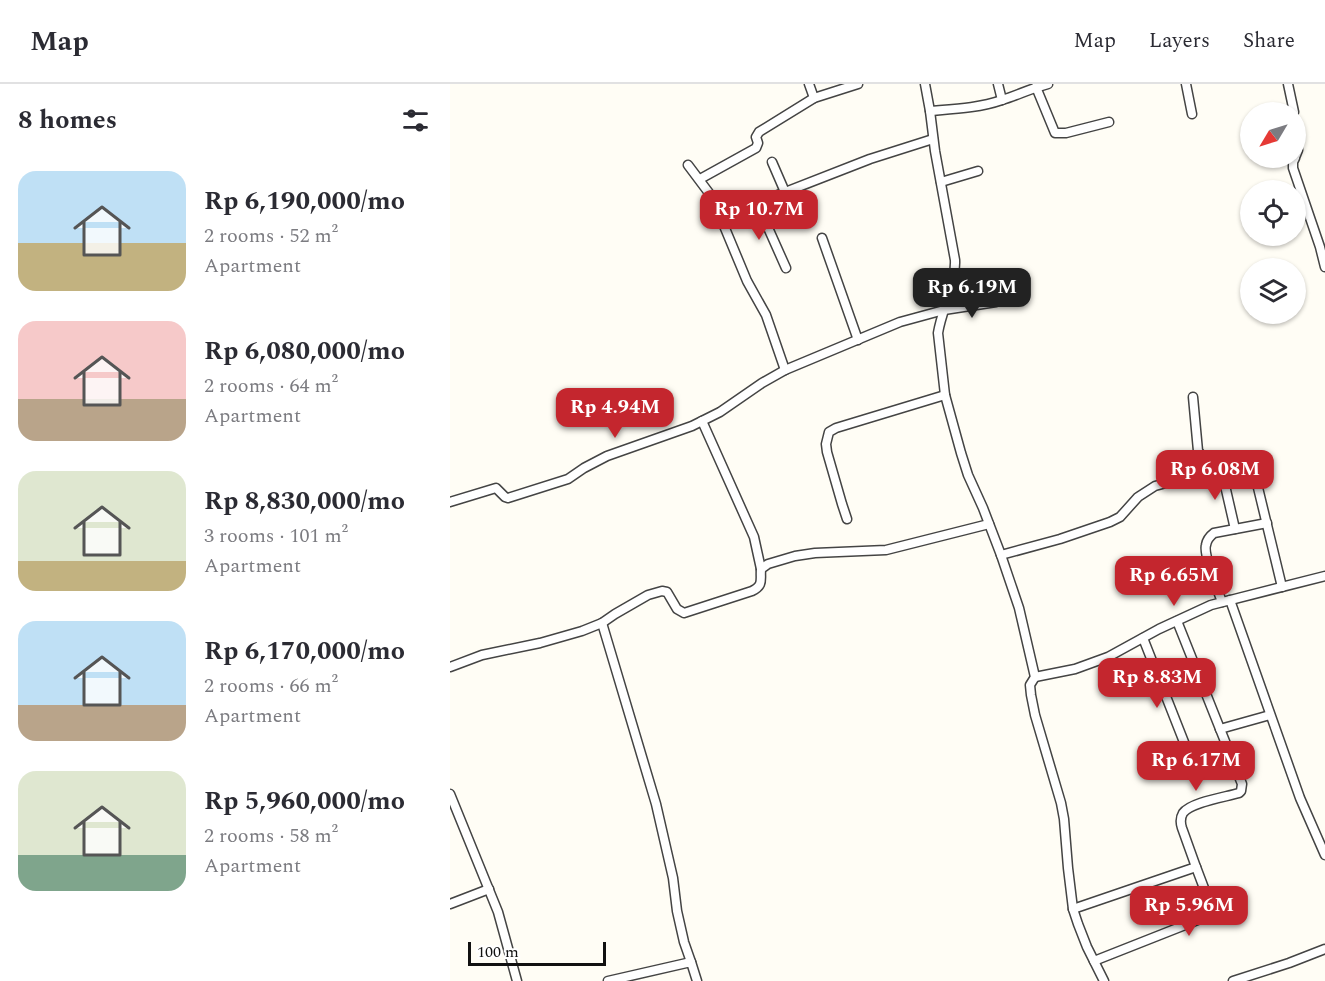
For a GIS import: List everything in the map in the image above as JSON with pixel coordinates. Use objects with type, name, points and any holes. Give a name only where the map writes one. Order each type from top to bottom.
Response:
[{"type":"street","points":[[809,84],[814,98]]},
{"type":"street","points":[[700,179],[756,148],[758,143],[756,137],[759,132],[814,98],[858,84]]},
{"type":"street","points":[[925,84],[955,270],[938,333],[945,395],[960,453],[1001,555],[1024,628],[1035,677]]},
{"type":"street","points":[[998,84],[1002,100]]},
{"type":"street","points":[[930,111],[972,107],[1002,100],[1048,84]]},
{"type":"street","points":[[1186,84],[1192,114]]},
{"type":"street","points":[[1288,84],[1292,102]]},
{"type":"street","points":[[1036,87],[1056,133],[1066,133],[1108,122]]},
{"type":"street","points":[[722,220],[757,202],[870,159],[933,139]]},
{"type":"street","points":[[772,162],[785,192]]},
{"type":"street","points":[[688,165],[712,197],[747,281],[766,315],[785,370]]},
{"type":"street","points":[[1293,168],[1325,267]]},
{"type":"street","points":[[941,182],[978,171]]},
{"type":"street","points":[[757,202],[786,268]]},
{"type":"street","points":[[822,238],[858,340]]},
{"type":"street","points":[[450,502],[494,488],[508,498],[568,479],[607,456],[702,421],[720,412],[785,370],[900,322],[944,310],[996,302]]},
{"type":"street","points":[[848,519],[827,452],[829,432],[945,395]]},
{"type":"street","points":[[1193,397],[1198,451],[1205,460],[1232,465]]},
{"type":"street","points":[[450,667],[482,655],[540,643],[582,631],[602,623],[648,595],[662,591],[668,592],[678,609],[684,614],[757,588],[761,584],[762,568],[754,537],[702,421]]},
{"type":"street","points":[[1001,555],[1110,522],[1120,517],[1138,497],[1155,486],[1247,463],[1253,467],[1282,587]]},
{"type":"street","points":[[1221,468],[1235,529]]},
{"type":"street","points":[[1267,523],[1214,533],[1205,547],[1300,798],[1325,855]]},
{"type":"street","points":[[762,568],[768,564],[814,553],[886,550],[990,524]]},
{"type":"street","points":[[1104,981],[1073,909],[1061,803],[1035,715],[1030,685],[1035,677],[1093,663],[1108,657],[1211,605],[1325,576]]},
{"type":"street","points":[[1094,961],[1207,915],[1211,909],[1210,904],[1180,821],[1182,815],[1190,807],[1239,793],[1242,788],[1177,621]]},
{"type":"street","points":[[602,623],[656,804],[673,878],[684,942],[698,981]]},
{"type":"street","points":[[1143,638],[1195,770]]},
{"type":"street","points":[[1220,729],[1270,715]]},
{"type":"street","points":[[451,796],[498,912],[517,981]]},
{"type":"street","points":[[1073,909],[1196,867]]},
{"type":"street","points":[[450,904],[489,889]]},
{"type":"street","points":[[1233,981],[1325,949]]},
{"type":"street","points":[[608,981],[691,962]]}]
